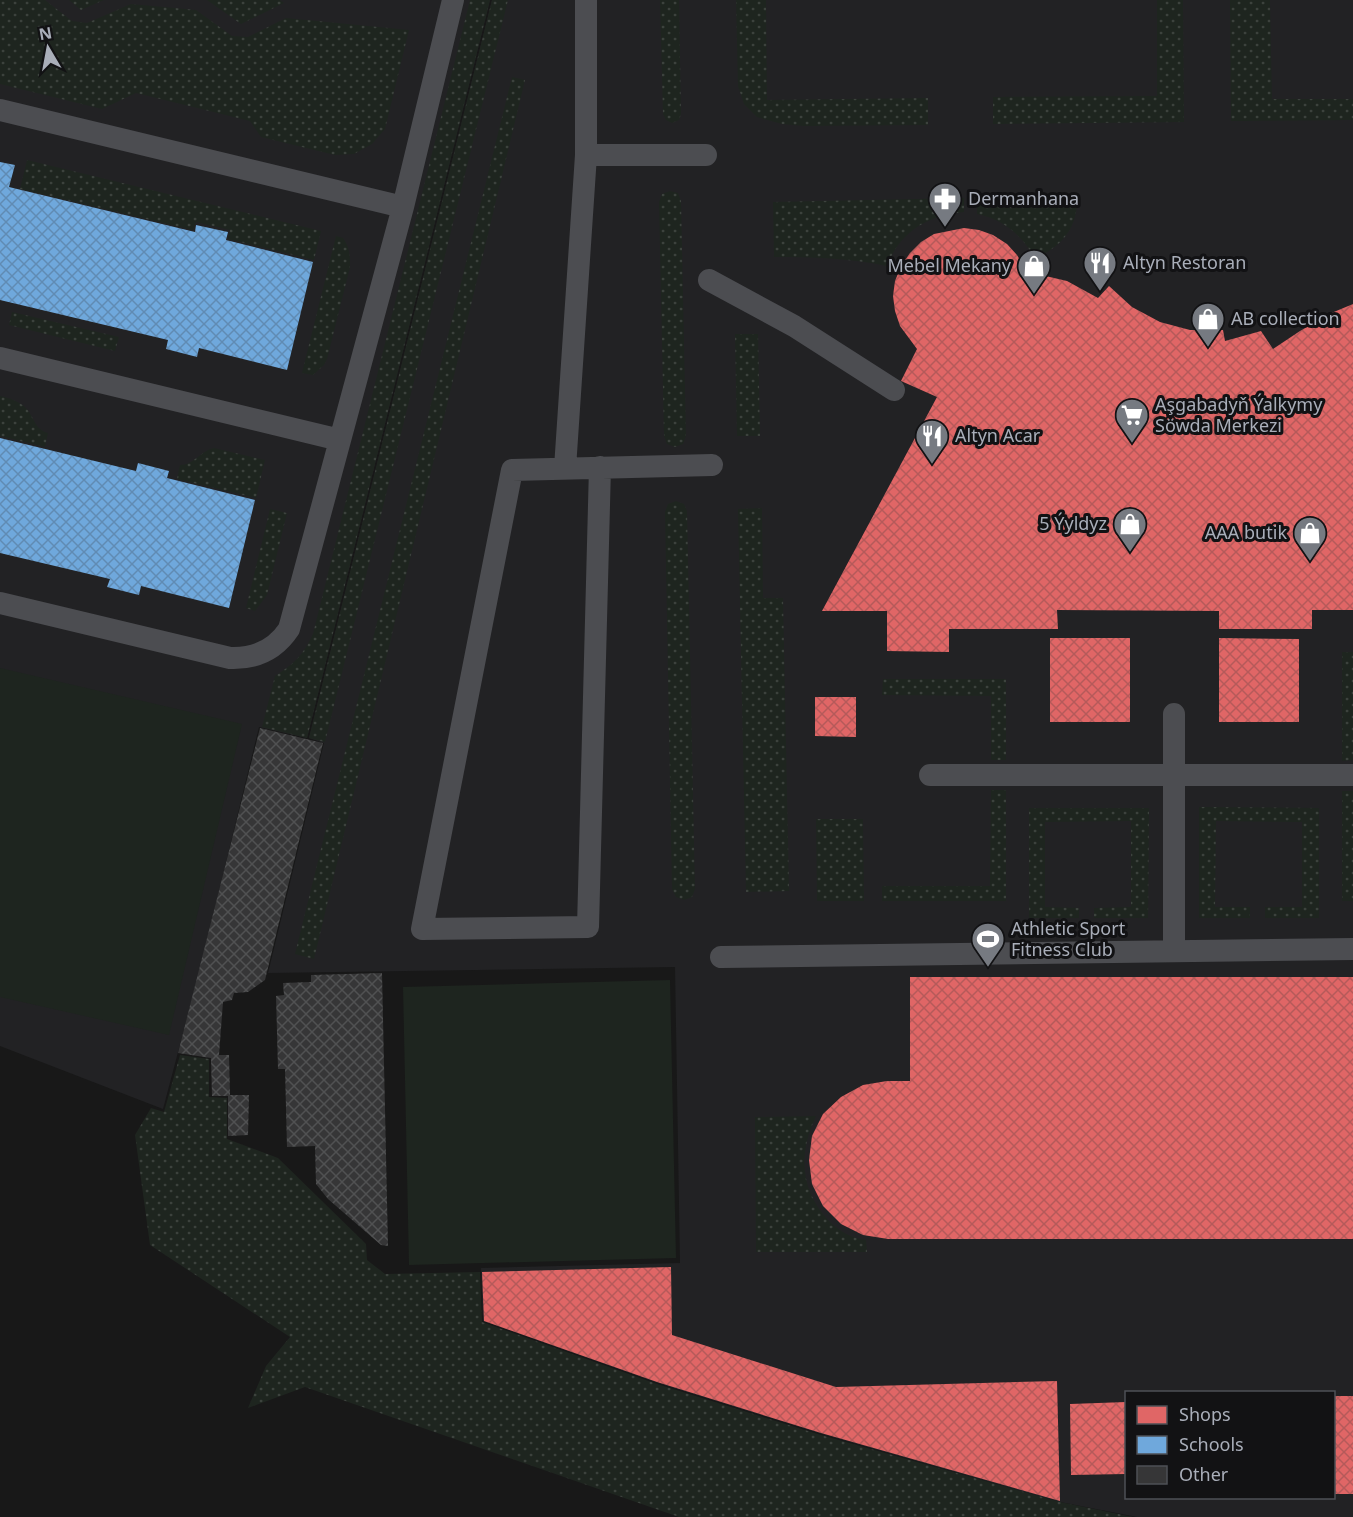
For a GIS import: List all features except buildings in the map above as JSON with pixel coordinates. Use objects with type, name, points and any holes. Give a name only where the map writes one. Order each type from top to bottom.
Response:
[{"type":"lane","points":[[0,603],[230,658],[244,659],[267,652],[282,641],[289,629],[403,207],[453,0]]},
{"type":"lane","points":[[565,468],[586,155],[586,0]]},
{"type":"lane","points":[[0,110],[403,207]]},
{"type":"lane","points":[[586,155],[706,154]]},
{"type":"lane","points":[[709,280],[794,326],[894,390]]},
{"type":"lane","points":[[0,358],[340,440]]},
{"type":"lane","points":[[600,467],[588,927],[422,929],[512,470],[600,467],[712,465]]},
{"type":"lane","points":[[1174,714],[1174,951]]},
{"type":"lane","points":[[930,775],[1353,775]]},
{"type":"lane","points":[[721,957],[1353,950]]},
{"type":"shaded area","points":[[0,0],[490,0],[307,738],[259,727],[163,1109],[0,1046]]},
{"type":"shaded area","points":[[0,0],[45,0],[72,21],[87,23],[131,4],[196,10],[232,36],[248,37],[286,18],[409,30],[385,129],[372,144],[354,154],[335,155],[261,137],[250,121],[136,93],[102,109],[0,84]]},
{"type":"shaded area","points":[[69,0],[104,0],[81,10]]},
{"type":"shaded area","points":[[207,0],[280,0],[284,3],[241,24]]},
{"type":"shaded area","points":[[470,0],[490,0],[307,738],[262,727],[275,676],[297,658],[313,634]]},
{"type":"shaded area","points":[[492,0],[1353,0],[1353,1517],[1137,1517],[1060,1502],[822,1434],[658,1383],[483,1321],[481,1268],[680,1263],[675,967],[268,973],[324,743],[309,738]]},
{"type":"shaded area","points":[[492,0],[508,0],[325,742],[309,738]]},
{"type":"shaded area","points":[[660,0],[679,0],[681,114],[679,120],[672,123],[666,120],[663,114]]},
{"type":"shaded area","points":[[736,0],[766,0],[767,100],[928,98],[928,125],[804,126],[782,124],[757,117],[744,104],[738,86]]},
{"type":"shaded area","points":[[1157,0],[1183,0],[1184,122],[993,124],[993,97],[1157,96]]},
{"type":"shaded area","points":[[1230,0],[1270,0],[1272,99],[1353,99],[1353,120],[1231,121]]},
{"type":"shaded area","points":[[512,77],[525,80],[314,959],[295,954]]},
{"type":"shaded area","points":[[27,160],[321,231],[314,260],[228,239],[230,230],[196,222],[193,230],[20,189]]},
{"type":"shaded area","points":[[670,191],[678,193],[681,201],[686,436],[683,444],[675,447],[667,444],[664,436],[659,202],[662,194]]},
{"type":"shaded area","points":[[1077,196],[1075,217],[1067,234],[1054,248],[1035,258],[1018,236],[1004,224],[977,214],[977,198]]},
{"type":"shaded area","points":[[964,198],[964,212],[939,217],[917,227],[900,243],[887,266],[831,258],[774,257],[773,202]]},
{"type":"shaded area","points":[[336,236],[343,238],[347,245],[350,267],[327,359],[313,375],[302,373]]},
{"type":"shaded area","points":[[12,312],[119,337],[115,351],[9,325]]},
{"type":"shaded area","points":[[735,334],[758,334],[760,436],[737,436]]},
{"type":"shaded area","points":[[0,396],[26,408],[37,426],[48,433],[45,447],[0,436]]},
{"type":"shaded area","points":[[214,448],[265,460],[256,498],[177,479],[180,465],[189,463]]},
{"type":"shaded area","points":[[676,501],[684,504],[687,511],[695,889],[692,897],[684,900],[676,897],[672,889],[665,512],[668,504]]},
{"type":"shaded area","points":[[762,508],[763,598],[783,598],[789,891],[746,892],[738,509]]},
{"type":"shaded area","points":[[270,509],[287,513],[267,595],[255,611],[246,608]]},
{"type":"shaded area","points":[[1342,652],[1353,652],[1353,760],[1342,761]]},
{"type":"shaded area","points":[[0,668],[242,724],[169,1035],[0,997]]},
{"type":"shaded area","points":[[883,679],[1006,679],[1006,760],[991,760],[991,696],[882,695]]},
{"type":"shaded area","points":[[991,790],[1006,790],[1006,901],[882,901],[882,886],[990,886]]},
{"type":"shaded area","points":[[1342,791],[1353,791],[1353,901],[1342,901]]},
{"type":"shaded area","points":[[1199,807],[1319,808],[1319,918],[1265,918],[1265,907],[1302,907],[1302,822],[1216,821],[1215,907],[1250,907],[1250,918],[1199,918]]},
{"type":"shaded area","points":[[1029,808],[1149,808],[1148,918],[1094,918],[1094,908],[1131,907],[1131,821],[1045,822],[1045,907],[1079,908],[1079,918],[1029,918]]},
{"type":"shaded area","points":[[816,819],[863,819],[864,901],[817,901]]},
{"type":"shaded area","points":[[670,980],[676,1258],[409,1265],[403,987]]},
{"type":"shaded area","points":[[180,1055],[209,1059],[209,1097],[227,1098],[227,1139],[278,1158],[366,1244],[367,1260],[385,1274],[480,1272],[482,1322],[657,1384],[821,1435],[1060,1502],[1133,1517],[679,1517],[305,1387],[248,1408],[266,1366],[290,1337],[150,1245],[135,1135],[151,1108],[164,1112]]},
{"type":"shaded area","points":[[816,1116],[806,1144],[807,1184],[819,1209],[829,1221],[846,1234],[866,1240],[867,1252],[756,1252],[755,1117]]},
{"type":"place","name":"Dermanhana","points":[[945,228]]},
{"type":"place","name":"Altyn Restoran","points":[[1100,292]]},
{"type":"place","name":"Mebel Mekany","points":[[1034,295]]},
{"type":"place","name":"AB collection","points":[[1208,348]]},
{"type":"place","name":"Aşgabadyň Ýalkymy Söwda Merkezi","points":[[1132,444]]},
{"type":"place","name":"Altyn Acar","points":[[932,465]]},
{"type":"place","name":"5 Ýyldyz","points":[[1130,553]]},
{"type":"place","name":"AAA butik","points":[[1310,562]]},
{"type":"place","name":"Athletic Sport Fitness Club","points":[[988,968]]}]
